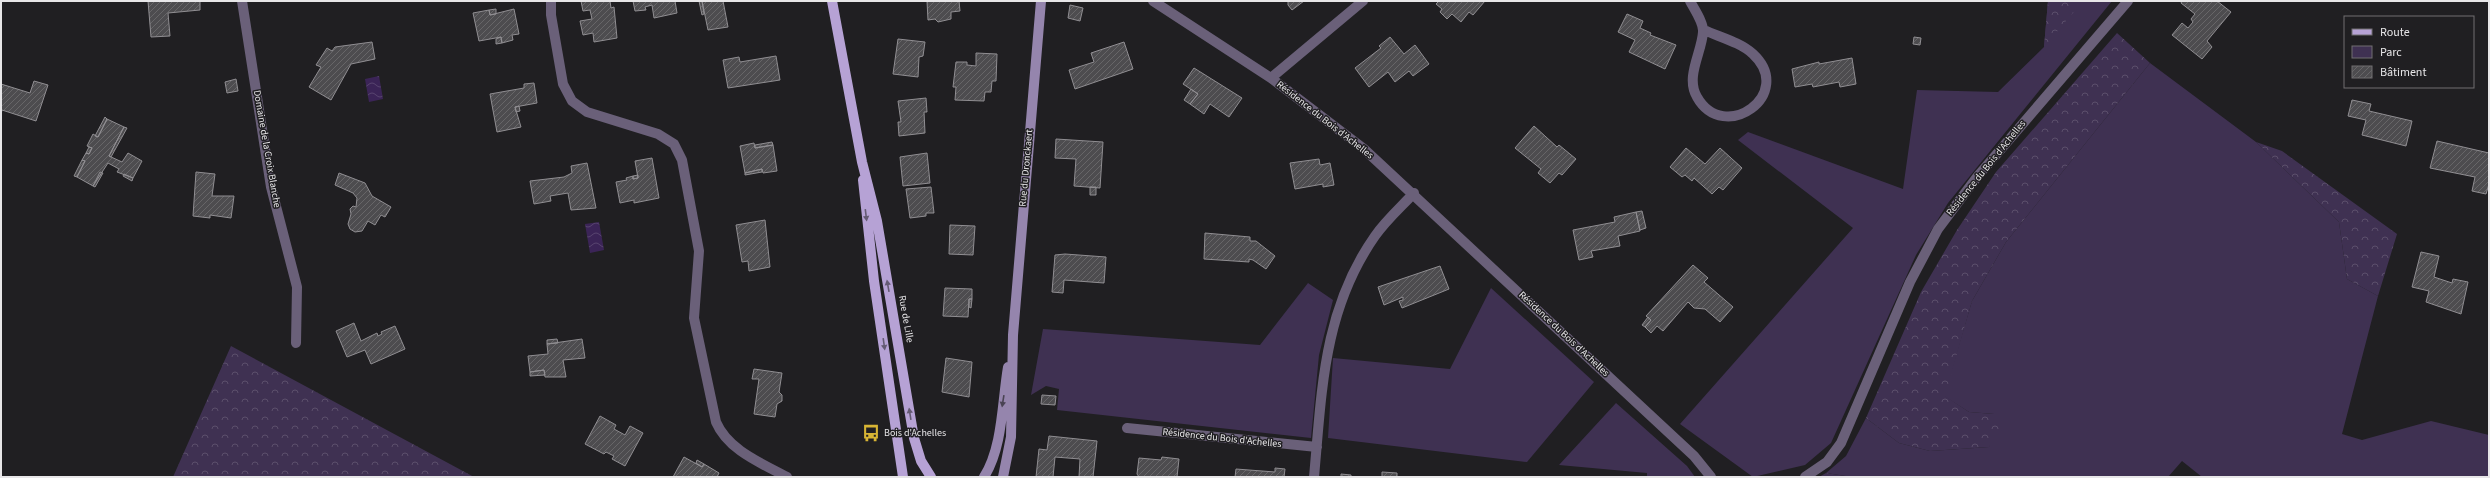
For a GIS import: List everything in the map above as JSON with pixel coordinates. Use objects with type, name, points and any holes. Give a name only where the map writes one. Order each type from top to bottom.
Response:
[{"type":"main road","name":"Rue de Lille","points":[[832,1],[862,162],[877,221],[914,438],[922,461],[931,477]]},
{"type":"main road","name":"Rue du Dronckaert","points":[[1003,477],[1011,437],[1013,335],[1041,1]]},
{"type":"main road","name":"Rue de Lille","points":[[862,162],[872,265],[903,477]]},
{"type":"main road","name":"Rue du Dronckaert","points":[[984,477],[992,460],[995,447],[1013,335]]},
{"type":"street","name":"Domaine de la Croix Blanche","points":[[242,1],[271,187],[296,287],[296,343]]},
{"type":"street","points":[[551,1],[551,14],[563,84],[572,101],[587,112],[658,134],[667,139],[678,152],[682,160],[699,251],[694,318],[716,422],[724,437],[735,447],[787,477]]},
{"type":"street","name":"Résidence du Bois d'Achelles","points":[[1153,1],[1271,78],[1336,126],[1414,193],[1694,456],[1711,477]]},
{"type":"street","name":"Résidence du Bois d'Achelles","points":[[1271,78],[1363,1]]},
{"type":"street","points":[[1690,1],[1704,30],[1694,77],[1696,95],[1701,104],[1715,116],[1724,117],[1744,112],[1764,95],[1767,87],[1764,69],[1745,48],[1704,30]]},
{"type":"street","name":"Résidence du Bois d'Achelles","points":[[1805,477],[1827,462],[1841,443],[1910,282],[1938,229],[1965,191],[2128,1]]},
{"type":"street","points":[[1314,477],[1327,350],[1340,303],[1353,273],[1376,236],[1414,193]]},
{"type":"street","name":"Résidence du Bois d'Achelles","points":[[1127,428],[1317,447]]},
{"type":"green space","points":[[2048,1],[2112,1],[1948,203],[1916,255],[1831,443],[1805,465],[1753,477],[1680,424],[1853,228],[1738,140],[1748,132],[1903,189],[1917,90],[1998,92],[2044,47]]},
{"type":"green space","points":[[2048,1],[2083,1],[2044,47]]},
{"type":"green space","points":[[2117,33],[2150,63],[2006,242],[1972,301],[1945,396],[1969,412],[1994,414],[2000,428],[1989,447],[1930,451],[1899,443],[1866,418],[1921,292],[1957,230],[1996,172]]},
{"type":"green space","points":[[2150,63],[2256,142],[2339,222],[2347,279],[2378,296],[2342,434],[2362,440],[2431,421],[2489,435],[2489,477],[2202,477],[2182,461],[2168,477],[1852,477],[1826,473],[1846,456],[1866,418],[1899,443],[1930,451],[1989,447],[1994,414],[1969,412],[1944,396],[1972,301],[2006,242]]},
{"type":"green space","points":[[2256,142],[2282,151],[2397,234],[2378,296],[2347,279],[2339,222]]},
{"type":"green space","points":[[1308,283],[1333,300],[1319,355],[1311,438],[1057,410],[1059,389],[1046,386],[1031,395],[1043,329],[1260,345]]},
{"type":"green space","points":[[1491,288],[1594,382],[1527,462],[1328,438],[1333,358],[1450,369]]},
{"type":"green space","points":[[231,346],[474,477],[173,477]]},
{"type":"green space","points":[[1616,403],[1687,466],[1695,477],[1647,477],[1647,473],[1559,465]]},
{"type":"green space","points":[[1826,473],[1852,477],[1819,477]]},
{"type":"water","points":[[379,76],[383,99],[369,102],[365,79]]},
{"type":"water","points":[[599,222],[604,250],[590,253],[585,224]]},
{"type":"building","points":[[148,1],[200,1],[200,10],[168,13],[170,36],[151,37]]},
{"type":"building","points":[[581,1],[610,1],[611,8],[614,7],[617,38],[594,42],[593,33],[583,35],[580,21],[592,19],[590,10],[583,11]]},
{"type":"building","points":[[633,1],[675,1],[677,13],[654,18],[652,5],[645,7],[646,10],[635,11]]},
{"type":"building","points":[[699,1],[702,1],[704,14],[702,15]]},
{"type":"building","points":[[702,1],[723,1],[728,27],[708,30]]},
{"type":"building","points":[[927,1],[959,1],[960,11],[951,12],[951,19],[938,22],[935,19],[928,20]]},
{"type":"building","points":[[1288,1],[1304,1],[1292,10],[1288,5]]},
{"type":"building","points":[[1439,1],[1485,1],[1473,15],[1469,12],[1461,22],[1452,14],[1447,19],[1440,12],[1442,9],[1436,4]]},
{"type":"building","points":[[2182,1],[2217,1],[2231,12],[2207,41],[2212,47],[2202,59],[2172,35],[2182,23],[2188,28],[2193,22],[2191,19],[2195,14],[2181,3]]},
{"type":"building","points":[[1070,5],[1083,8],[1080,21],[1068,18]]},
{"type":"building","points":[[496,9],[496,14],[490,15],[489,10]]},
{"type":"building","points":[[514,9],[519,34],[512,35],[513,40],[502,43],[501,37],[479,41],[473,13],[489,10],[490,15]]},
{"type":"building","points":[[1627,14],[1643,21],[1640,28],[1651,33],[1650,35],[1676,45],[1665,69],[1629,52],[1635,40],[1618,32]]},
{"type":"building","points":[[501,37],[502,43],[496,44],[496,39]]},
{"type":"building","points":[[1390,37],[1404,54],[1415,45],[1429,64],[1413,76],[1409,71],[1395,82],[1388,72],[1369,87],[1355,68],[1381,48],[1379,46]]},
{"type":"building","points":[[1914,37],[1921,38],[1920,45],[1913,44]]},
{"type":"building","points":[[898,39],[925,42],[923,56],[919,57],[918,77],[893,74]]},
{"type":"building","points":[[372,42],[375,59],[351,64],[331,100],[309,87],[321,67],[316,65],[327,48],[332,51],[335,47]]},
{"type":"building","points":[[1124,42],[1133,69],[1075,89],[1069,70],[1094,62],[1091,53]]},
{"type":"building","points":[[976,53],[997,54],[996,81],[992,81],[991,92],[985,92],[984,101],[955,100],[956,87],[953,87],[956,62],[967,62],[967,65],[976,66]]},
{"type":"building","points":[[776,56],[780,80],[728,88],[723,60],[739,57],[740,62]]},
{"type":"building","points":[[1852,58],[1856,84],[1840,87],[1839,82],[1813,87],[1812,84],[1795,87],[1792,69],[1819,62],[1819,64]]},
{"type":"building","points":[[1194,68],[1242,98],[1229,117],[1210,104],[1204,114],[1190,104],[1198,94],[1183,84]]},
{"type":"building","points":[[236,79],[238,91],[227,93],[225,82]]},
{"type":"building","points":[[34,81],[48,85],[36,121],[2,110],[1,114],[1,84],[30,93]]},
{"type":"building","points":[[534,83],[537,103],[515,107],[521,127],[497,132],[490,94],[524,88],[524,84]]},
{"type":"building","points":[[1191,89],[1198,94],[1190,104],[1184,100]]},
{"type":"building","points":[[926,98],[927,112],[924,112],[925,133],[899,136],[898,122],[901,122],[898,101]]},
{"type":"building","points":[[2352,100],[2371,104],[2369,111],[2412,121],[2406,146],[2362,135],[2366,120],[2348,116]]},
{"type":"building","points":[[519,106],[520,111],[516,112],[515,107]]},
{"type":"building","points":[[105,117],[107,119],[98,137],[95,136]]},
{"type":"building","points":[[107,119],[124,127],[109,156],[122,162],[128,153],[142,161],[133,178],[117,172],[119,169],[108,163],[93,186],[77,177],[85,161],[82,160],[86,153],[89,154],[92,148],[87,146],[93,134],[98,137]]},
{"type":"building","points":[[1534,126],[1557,147],[1559,145],[1576,159],[1562,175],[1559,173],[1550,183],[1538,173],[1541,169],[1515,148]]},
{"type":"building","points":[[124,127],[127,128],[111,157],[109,156]]},
{"type":"building","points":[[1056,139],[1103,142],[1100,188],[1074,186],[1076,159],[1055,158]]},
{"type":"building","points":[[2437,141],[2489,153],[2489,184],[2486,194],[2472,191],[2475,177],[2430,168]]},
{"type":"building","points":[[772,142],[773,145],[755,148],[755,145]]},
{"type":"building","points":[[754,143],[755,148],[773,145],[777,171],[763,173],[762,169],[745,173],[740,146]]},
{"type":"building","points":[[89,147],[92,148],[89,154],[86,153]]},
{"type":"building","points":[[1686,148],[1705,164],[1720,148],[1742,168],[1723,190],[1719,187],[1712,194],[1694,178],[1692,181],[1685,175],[1682,177],[1670,167]]},
{"type":"building","points":[[927,153],[930,183],[903,186],[900,157]]},
{"type":"building","points":[[652,158],[659,198],[634,203],[634,200],[620,203],[616,182],[627,180],[626,178],[633,176],[633,179],[638,178],[635,161]]},
{"type":"building","points":[[1319,159],[1320,165],[1330,163],[1334,185],[1323,187],[1323,184],[1295,189],[1290,163]]},
{"type":"building","points":[[82,160],[85,161],[77,177],[74,176]]},
{"type":"building","points":[[587,163],[596,208],[571,210],[568,193],[550,196],[551,201],[534,204],[530,181],[564,177],[572,173],[571,166]]},
{"type":"building","points":[[762,169],[762,172],[745,175],[745,173]]},
{"type":"building","points":[[100,172],[103,173],[95,187],[93,186]]},
{"type":"building","points":[[196,172],[215,174],[212,196],[234,196],[231,218],[210,215],[210,218],[193,216]]},
{"type":"building","points":[[339,173],[365,183],[372,196],[391,207],[385,217],[381,215],[375,225],[368,221],[362,231],[355,232],[350,229],[348,224],[351,214],[350,209],[353,206],[356,207],[357,198],[353,193],[335,185]]},
{"type":"building","points":[[124,174],[133,178],[132,181],[123,176]]},
{"type":"building","points":[[638,175],[638,178],[633,179],[633,176]]},
{"type":"building","points":[[931,187],[934,213],[926,213],[926,216],[910,218],[906,189]]},
{"type":"building","points":[[1090,187],[1096,187],[1096,195],[1090,195]]},
{"type":"building","points":[[1642,211],[1646,228],[1640,230],[1636,212]]},
{"type":"building","points":[[1636,212],[1640,231],[1618,236],[1620,246],[1591,251],[1593,257],[1579,260],[1573,230],[1615,222],[1614,217]]},
{"type":"building","points":[[765,220],[770,267],[749,271],[748,261],[742,262],[736,225]]},
{"type":"building","points":[[950,225],[975,226],[973,255],[949,254]]},
{"type":"building","points":[[1205,233],[1250,237],[1250,241],[1256,241],[1275,256],[1266,269],[1249,259],[1249,262],[1204,259]]},
{"type":"building","points":[[2421,252],[2439,256],[2434,277],[2452,283],[2453,279],[2468,282],[2461,314],[2426,302],[2429,291],[2412,287]]},
{"type":"building","points":[[1065,254],[1106,257],[1104,283],[1064,280],[1063,293],[1052,292],[1055,255]]},
{"type":"building","points":[[1693,265],[1708,278],[1704,282],[1733,307],[1720,322],[1705,309],[1694,308],[1688,302],[1663,331],[1657,326],[1651,333],[1645,327],[1651,320],[1646,316]]},
{"type":"building","points":[[1440,266],[1449,289],[1402,308],[1399,301],[1403,300],[1403,297],[1384,305],[1378,287]]},
{"type":"building","points":[[945,288],[972,289],[972,299],[969,299],[968,317],[943,316]]},
{"type":"building","points":[[969,299],[972,299],[971,308],[969,307]]},
{"type":"building","points":[[1648,317],[1651,320],[1645,327],[1642,325]]},
{"type":"building","points":[[354,323],[361,341],[377,333],[378,336],[382,334],[381,332],[395,326],[405,349],[371,364],[365,350],[347,357],[336,331]]},
{"type":"building","points":[[557,339],[558,343],[547,344],[547,340]]},
{"type":"building","points":[[582,339],[585,358],[563,360],[566,377],[545,377],[544,370],[530,372],[528,356],[548,354],[547,344]]},
{"type":"building","points":[[946,358],[972,362],[969,397],[942,392]]},
{"type":"building","points":[[754,369],[782,373],[779,392],[782,395],[782,401],[777,404],[775,417],[754,414],[759,379],[752,379]]},
{"type":"building","points":[[544,370],[545,375],[530,376],[530,372]]},
{"type":"building","points":[[1042,395],[1056,396],[1055,405],[1041,404]]},
{"type":"building","points":[[600,416],[616,425],[614,429],[625,435],[630,426],[643,433],[625,466],[612,459],[614,456],[606,452],[604,454],[585,444]]},
{"type":"building","points":[[1049,436],[1097,441],[1093,477],[1079,477],[1080,459],[1055,457],[1053,477],[1036,477],[1039,449],[1047,450]]},
{"type":"building","points":[[684,457],[702,467],[704,464],[719,473],[717,477],[673,477]]},
{"type":"building","points":[[1162,457],[1179,459],[1177,477],[1139,477],[1137,474],[1139,458],[1161,460]]},
{"type":"building","points":[[697,460],[704,464],[702,467],[696,463]]},
{"type":"building","points":[[1275,468],[1285,469],[1284,477],[1235,477],[1236,469],[1275,472]]},
{"type":"building","points":[[1382,472],[1397,473],[1397,477],[1382,477]]},
{"type":"building","points":[[1341,474],[1351,475],[1351,477],[1341,477]]},
{"type":"place","name":"Bois d'Achelles","points":[[871,433]]}]
